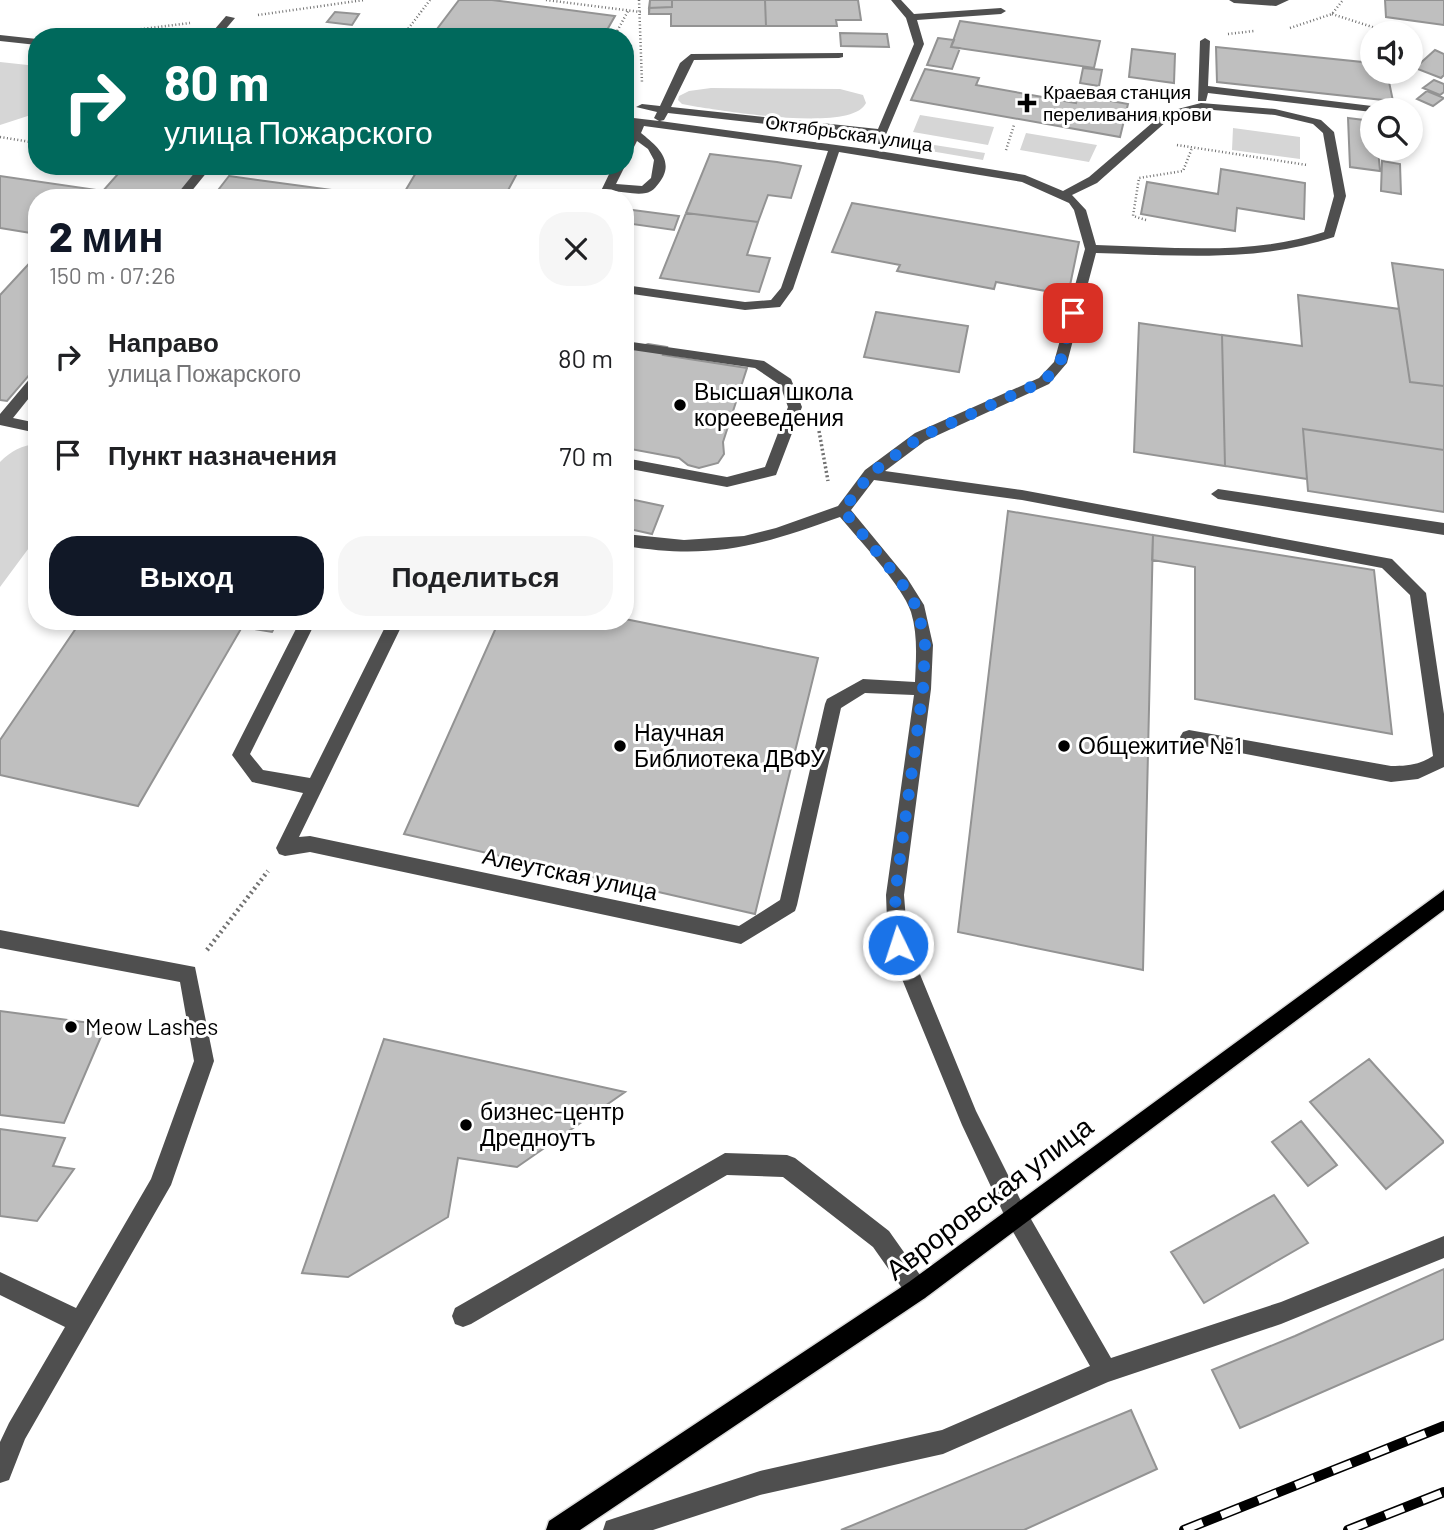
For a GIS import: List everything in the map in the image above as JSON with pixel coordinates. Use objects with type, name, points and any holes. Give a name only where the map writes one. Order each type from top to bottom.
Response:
[{"type":"main road","name":"Авроровская улица","points":[[558,1530],[917,1290],[1444,899]]},
{"type":"street","points":[[873,153],[919,44],[911,17],[896,0]]},
{"type":"street","points":[[1234,0],[1276,3],[1284,0]]},
{"type":"street","points":[[911,17],[1001,11]]},
{"type":"street","points":[[221,28],[230,18]]},
{"type":"street","points":[[0,38],[28,41]]},
{"type":"street","points":[[1201,106],[1205,41]]},
{"type":"street","points":[[658,125],[685,63],[691,57],[839,55]]},
{"type":"street","points":[[1204,89],[1360,108]]},
{"type":"street","points":[[1064,195],[1093,180],[1163,119],[1187,108],[1201,106],[1286,114],[1317,122],[1328,132],[1340,196],[1330,234],[1264,250],[1091,249]]},
{"type":"street","points":[[642,107],[882,132]]},
{"type":"street","name":"Октябрьская улица","points":[[634,121],[873,153],[1025,179],[1064,195]]},
{"type":"street","points":[[634,191],[644,190],[657,179],[660,168],[655,149],[635,134],[640,122]]},
{"type":"street","points":[[634,290],[746,306],[775,304],[788,289],[835,148]]},
{"type":"street","points":[[187,189],[199,175]]},
{"type":"street","points":[[634,542],[699,545],[747,542],[843,510],[870,474],[920,437],[1044,381],[1060,363],[1091,249],[1080,210],[1073,200],[1064,195]]},
{"type":"street","points":[[634,345],[759,364],[786,382],[795,407],[771,471],[727,482],[634,465]]},
{"type":"street","points":[[28,390],[1,421],[28,426]]},
{"type":"street","points":[[870,474],[1023,495],[1387,563],[1418,593],[1442,759],[1429,770],[1414,774],[1391,774],[1189,737]]},
{"type":"street","points":[[1218,495],[1444,529]]},
{"type":"street","points":[[843,510],[901,582],[918,609],[925,645],[923,689],[895,895],[898,945],[969,1118],[1016,1215],[1106,1371]]},
{"type":"street","points":[[303,630],[241,755],[258,777],[315,787]]},
{"type":"street","points":[[285,848],[392,630]]},
{"type":"street","name":"Алеутская улица","points":[[285,848],[310,844],[741,935],[788,905],[833,704],[863,686],[923,689]]},
{"type":"street","points":[[0,939],[188,974],[204,1061],[160,1185],[80,1322],[8,1431],[0,1471]]},
{"type":"street","points":[[463,1316],[725,1164],[787,1166],[881,1239],[917,1290]]},
{"type":"street","points":[[615,1530],[760,1483],[943,1442],[1106,1371],[1281,1313],[1444,1247]]},
{"type":"street","points":[[0,1283],[80,1322]]},
{"type":"path","points":[[409,28],[430,0]]},
{"type":"path","points":[[546,0],[640,12]]},
{"type":"path","points":[[639,0],[642,107]]},
{"type":"path","points":[[619,28],[628,11]]},
{"type":"path","points":[[1332,14],[1360,23]]},
{"type":"path","points":[[0,137],[28,142]]},
{"type":"path","points":[[1179,146],[1312,167]]},
{"type":"path","points":[[1150,221],[1133,217],[1139,178],[1183,171],[1192,148]]},
{"type":"path","points":[[819,428],[827,479]]},
{"type":"path","points":[[188,974],[285,848]]},
{"type":"shaded area","points":[[0,62],[28,65],[28,116],[0,125]]},
{"type":"shaded area","points":[[711,88],[840,89],[863,95],[866,103],[856,112],[815,119],[735,112],[682,104],[678,100],[679,96],[689,91]]},
{"type":"shaded area","points":[[920,115],[994,127],[988,145],[913,132]]},
{"type":"shaded area","points":[[1233,128],[1300,137],[1300,159],[1232,150]]},
{"type":"shaded area","points":[[1026,133],[1097,145],[1089,162],[1020,150]]},
{"type":"shaded area","points":[[909,141],[985,153],[983,160],[907,147]]},
{"type":"shaded area","points":[[26,446],[28,549],[0,587],[0,462],[17,449]]},
{"type":"building","points":[[459,0],[492,0],[615,16],[608,28],[438,28]]},
{"type":"building","points":[[650,0],[858,0],[861,20],[836,20],[837,26],[671,26],[671,14],[649,14]]},
{"type":"building","points":[[650,0],[672,0],[672,7],[649,8]]},
{"type":"building","points":[[672,0],[765,0],[766,26],[671,26],[671,14],[649,14],[649,8],[672,7]]},
{"type":"building","points":[[765,0],[858,0],[861,20],[836,20],[837,26],[766,26]]},
{"type":"building","points":[[1385,0],[1444,0],[1444,25],[1386,17]]},
{"type":"building","points":[[335,12],[359,14],[352,25],[327,22]]},
{"type":"building","points":[[960,21],[1100,41],[1094,68],[951,47]]},
{"type":"building","points":[[840,33],[887,34],[889,47],[841,46]]},
{"type":"building","points":[[938,38],[954,40],[951,47],[960,48],[952,69],[927,65]]},
{"type":"building","points":[[1216,47],[1360,62],[1360,84],[1389,84],[1392,98],[1365,98],[1217,82]]},
{"type":"building","points":[[1132,49],[1175,54],[1174,83],[1129,77]]},
{"type":"building","points":[[1435,50],[1444,54],[1444,75],[1441,78],[1423,71],[1423,61]]},
{"type":"building","points":[[1083,68],[1102,70],[1099,86],[1080,83]]},
{"type":"building","name":"Краевая станция переливания крови","points":[[925,69],[979,78],[976,85],[1076,103],[1078,95],[1128,104],[1120,137],[911,100]]},
{"type":"building","points":[[1434,80],[1444,84],[1444,92],[1440,95],[1423,88]]},
{"type":"building","points":[[1427,91],[1444,98],[1433,106],[1423,102],[1423,98],[1418,98]]},
{"type":"building","points":[[1348,118],[1360,120],[1360,161],[1379,161],[1380,171],[1350,167]]},
{"type":"building","points":[[710,154],[801,166],[791,198],[768,195],[758,222],[686,213]]},
{"type":"building","points":[[1382,161],[1400,164],[1401,194],[1381,191]]},
{"type":"building","points":[[1221,169],[1305,183],[1304,219],[1237,208],[1235,231],[1141,214],[1147,182],[1218,194]]},
{"type":"building","points":[[117,175],[198,175],[186,189],[105,189]]},
{"type":"building","points":[[415,175],[516,175],[509,189],[406,189]]},
{"type":"building","points":[[0,176],[89,189],[28,189],[28,233],[0,228]]},
{"type":"building","points":[[229,176],[325,189],[219,189]]},
{"type":"building","points":[[852,203],[1079,242],[1068,295],[996,282],[994,289],[897,271],[900,265],[832,252]]},
{"type":"building","points":[[634,210],[679,216],[674,230],[634,224]]},
{"type":"building","points":[[686,213],[758,222],[747,255],[770,258],[759,292],[660,278]]},
{"type":"building","points":[[1392,263],[1444,270],[1444,386],[1410,382]]},
{"type":"building","points":[[28,265],[28,376],[7,401],[0,400],[0,295]]},
{"type":"building","points":[[1298,295],[1399,309],[1410,382],[1444,386],[1444,450],[1303,429],[1307,479],[1225,466],[1222,335],[1302,346]]},
{"type":"building","points":[[876,312],[968,326],[959,372],[864,357]]},
{"type":"building","points":[[1139,323],[1222,335],[1225,466],[1134,452]]},
{"type":"building","name":"Высшая школа корееведения","points":[[648,344],[667,347],[663,355],[747,368],[723,442],[724,454],[718,463],[699,468],[688,465],[679,458],[634,450],[634,349]]},
{"type":"building","points":[[1303,429],[1444,450],[1444,512],[1308,491]]},
{"type":"building","points":[[634,500],[663,506],[652,534],[634,530]]},
{"type":"building","name":"Общежитие №1","points":[[1008,511],[1153,535],[1143,970],[958,932]]},
{"type":"building","points":[[1153,535],[1374,570],[1392,734],[1195,699],[1195,567],[1152,560]]},
{"type":"building","name":"Научная Библиотека ДВФУ","points":[[634,621],[818,658],[755,914],[404,834],[495,630],[634,630]]},
{"type":"building","points":[[75,630],[240,630],[138,806],[0,775],[0,740]]},
{"type":"building","points":[[0,1011],[106,1025],[64,1123],[0,1115]]},
{"type":"building","name":"бизнес-центр Дредноутъ","points":[[384,1039],[625,1092],[517,1167],[458,1158],[448,1217],[348,1277],[302,1273]]},
{"type":"building","points":[[1369,1059],[1444,1142],[1386,1189],[1310,1102]]},
{"type":"building","points":[[1301,1121],[1337,1165],[1308,1186],[1272,1142]]},
{"type":"building","points":[[0,1129],[65,1138],[53,1166],[74,1169],[37,1221],[0,1216]]},
{"type":"building","points":[[1274,1195],[1308,1243],[1204,1303],[1171,1252]]},
{"type":"building","points":[[1444,1269],[1444,1339],[1240,1428],[1212,1370]]},
{"type":"building","points":[[1131,1410],[1157,1469],[1024,1530],[841,1530]]},
{"type":"railway","points":[[1184,1530],[1444,1426]]},
{"type":"railway","points":[[1348,1530],[1444,1492]]},
{"type":"place","name":"Краевая станция переливания крови","points":[[1027,103]]},
{"type":"place","name":"Высшая школа корееведения","points":[[680,405]]},
{"type":"place","name":"Научная Библиотека ДВФУ","points":[[620,746]]},
{"type":"place","name":"Общежитие №1","points":[[1064,746]]},
{"type":"place","name":"Meow Lashes","points":[[71,1027]]},
{"type":"place","name":"бизнес-центр Дредноутъ","points":[[466,1125]]},
{"type":"route","points":[[898,945],[895,895],[923,689],[925,645],[918,609],[901,582],[843,510],[870,474],[920,437],[1044,381],[1060,363],[1073,313]]}]
